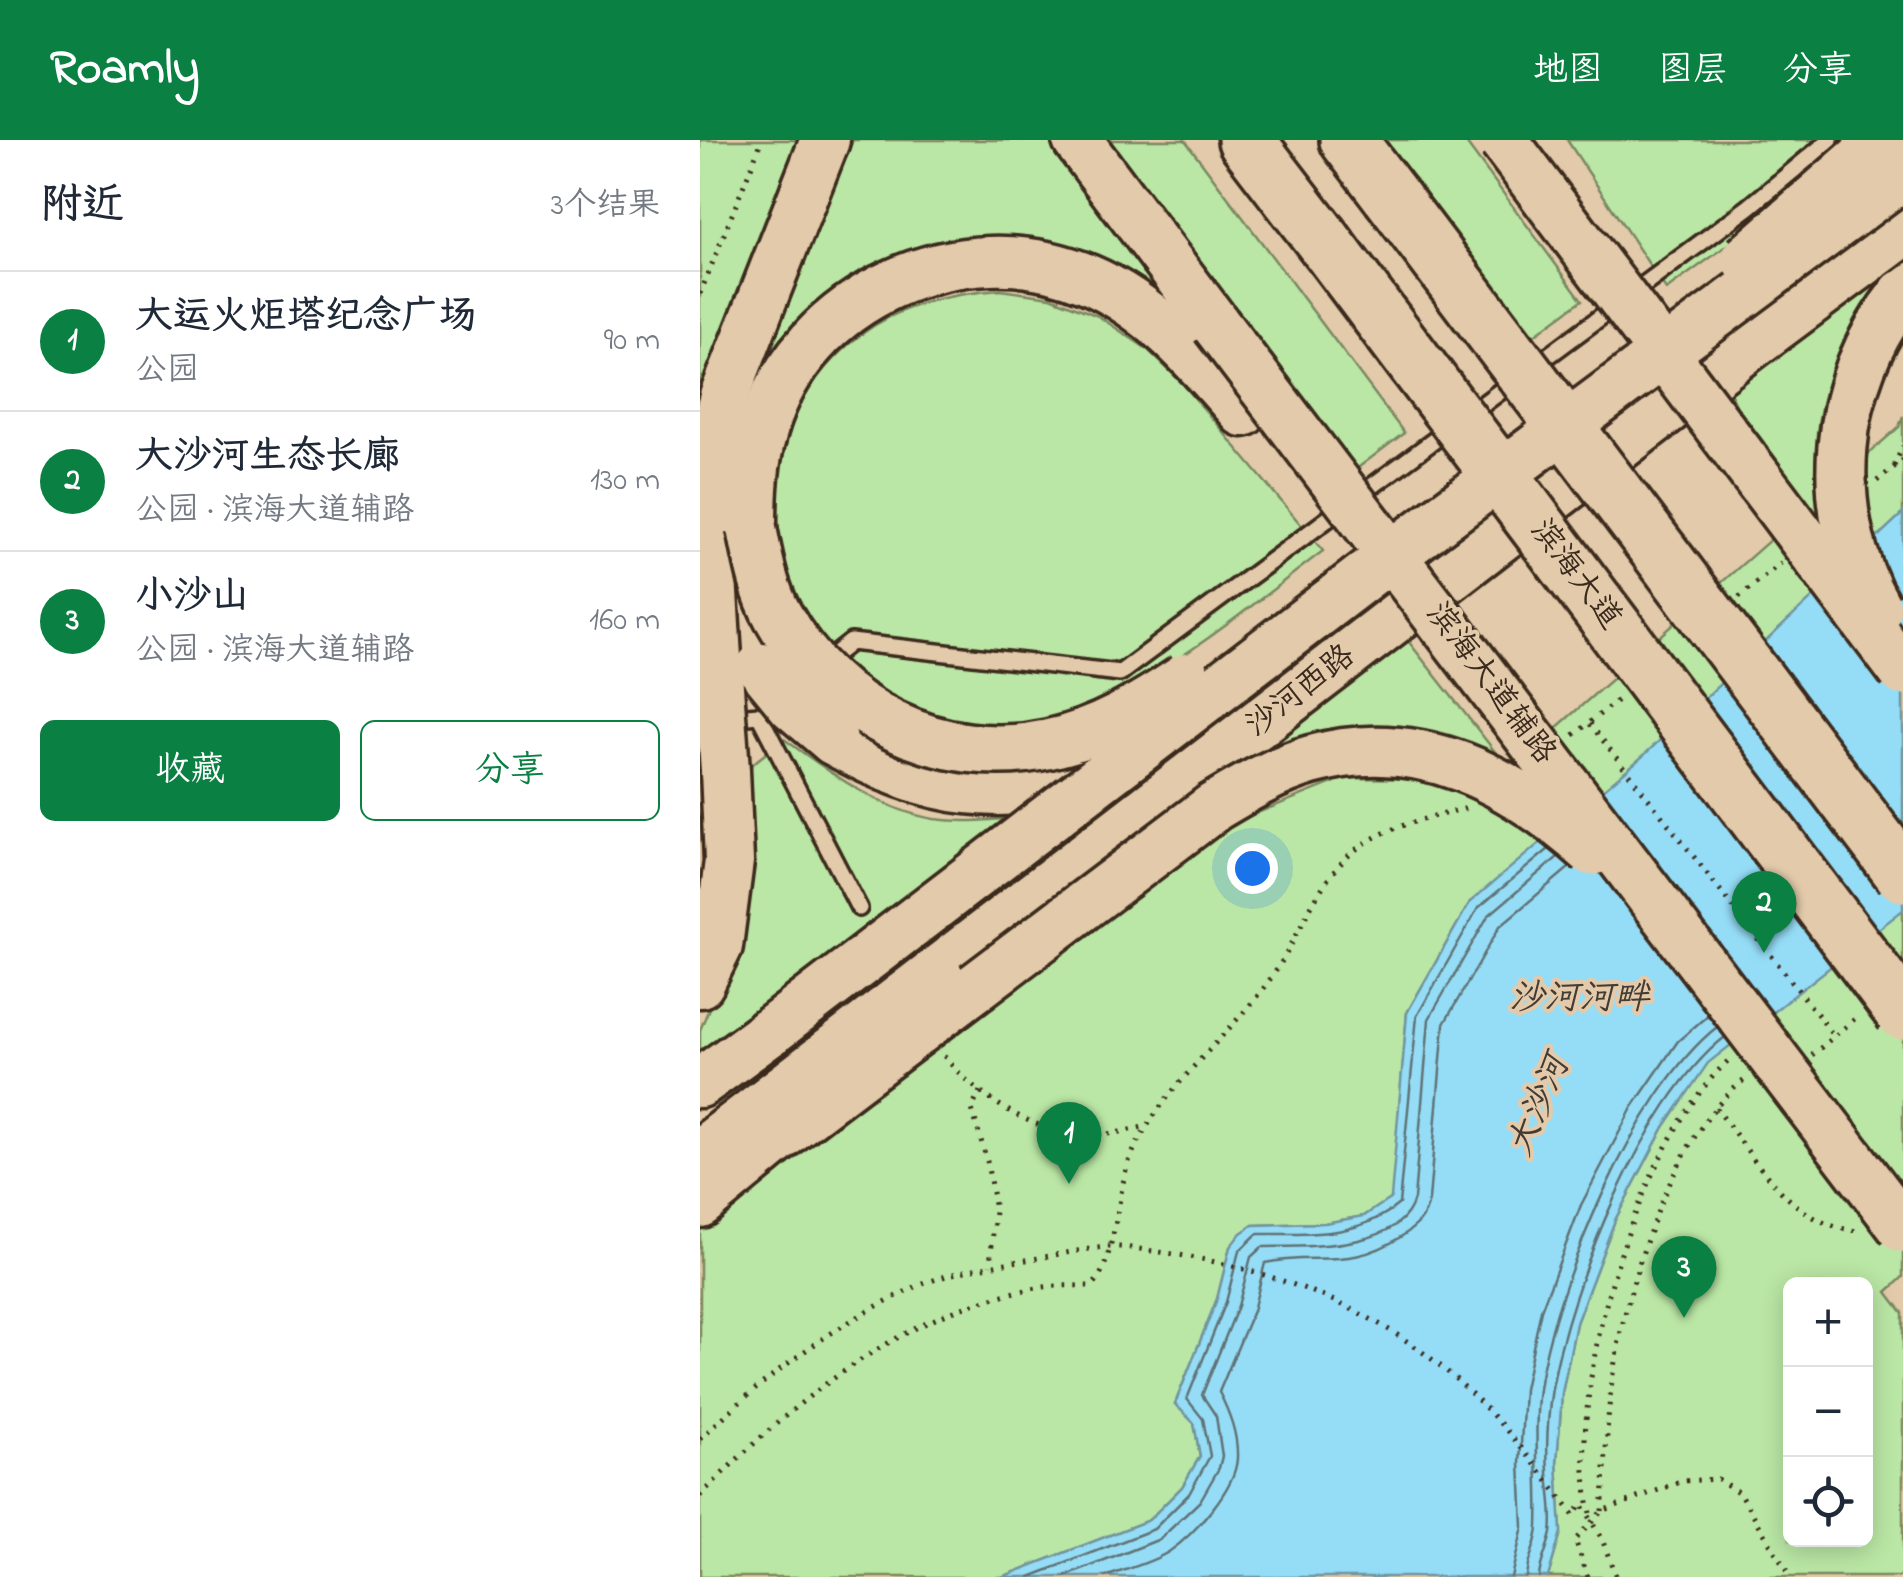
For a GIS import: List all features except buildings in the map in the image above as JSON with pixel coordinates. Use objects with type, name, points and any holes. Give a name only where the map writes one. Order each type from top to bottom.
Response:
[{"type":"highway","name":"滨海大道","points":[[1246,140],[1903,1012]]},
{"type":"highway","points":[[1348,140],[1903,874]]},
{"type":"highway","points":[[1813,1110],[1891,1222]]},
{"type":"main road","points":[[824,140],[720,412],[712,441],[707,496],[732,538],[760,570],[776,612],[800,651],[856,706],[916,736],[958,747],[998,750],[1047,745],[1123,718],[1251,636],[1395,554]]},
{"type":"main road","name":"滨海大道辅路","points":[[1077,140],[1813,1110]]},
{"type":"main road","points":[[1502,140],[1903,671]]},
{"type":"main road","points":[[1538,140],[1658,318],[1755,476]]},
{"type":"main road","points":[[1584,414],[1764,242],[1882,140]]},
{"type":"main road","name":"沙河西路","points":[[700,1083],[1395,554],[1903,175]]},
{"type":"main road","points":[[1751,345],[1903,195]]},
{"type":"main road","name":"沙河西路","points":[[700,1153],[1903,232]]},
{"type":"main road","points":[[700,983],[718,946],[728,861],[725,770],[739,670],[724,594],[732,538],[752,483],[763,428],[779,390],[805,351],[831,323],[869,295],[912,275],[958,263],[1002,260],[1044,265],[1087,278],[1126,298],[1192,354],[1332,518],[1472,662]]},
{"type":"main road","points":[[1903,294],[1876,333],[1858,375],[1846,416],[1842,498],[1852,550],[1873,602],[1903,655]]},
{"type":"main road","points":[[739,670],[793,706],[833,740],[880,766],[931,784],[984,792],[1062,786],[1118,769],[1229,718],[1407,610]]},
{"type":"main road","points":[[700,1204],[794,1125],[1186,827],[1230,798],[1310,760],[1369,752],[1466,766],[1525,796],[1629,884],[1694,954]]},
{"type":"lane","points":[[700,719],[759,715],[851,642],[1120,672],[1749,207],[1830,140]]},
{"type":"lane","points":[[759,715],[859,908]]},
{"type":"path","points":[[700,294],[762,140]]},
{"type":"path","points":[[1894,468],[1903,446]]},
{"type":"path","points":[[1863,493],[1903,460]]},
{"type":"path","points":[[1726,608],[1787,557]]},
{"type":"path","points":[[1564,743],[1620,698]]},
{"type":"path","points":[[1589,724],[1835,1037]]},
{"type":"path","points":[[700,1496],[782,1416],[880,1348],[931,1321],[985,1300],[1039,1287],[1091,1286],[1102,1276],[1129,1162],[1148,1126],[1272,976],[1314,899],[1353,852],[1388,829],[1470,808]]},
{"type":"path","points":[[942,1052],[980,1091],[1038,1125],[1076,1135],[1108,1135],[1148,1126]]},
{"type":"path","points":[[1592,1520],[1584,1483],[1588,1403],[1617,1269],[1644,1192],[1672,1136],[1690,1105],[1733,1056]]},
{"type":"path","points":[[980,1091],[972,1109],[995,1211],[990,1265]]},
{"type":"path","points":[[1602,1511],[1612,1378],[1633,1286],[1680,1164],[1716,1108],[1774,1183],[1808,1217],[1828,1226],[1891,1222]]},
{"type":"path","points":[[700,1438],[784,1367],[858,1317],[924,1284],[990,1265],[1109,1247],[1218,1262],[1322,1296],[1401,1338],[1438,1364],[1521,1447],[1574,1516],[1581,1504],[1602,1539],[1616,1577]]},
{"type":"path","points":[[1588,1577],[1574,1547],[1575,1540],[1602,1511],[1684,1480],[1718,1479],[1741,1494],[1790,1577]]},
{"type":"green space","points":[[700,140],[803,140],[700,401]]},
{"type":"green space","points":[[853,140],[1057,140],[1209,343],[1163,295],[1124,270],[1076,251],[999,240],[929,245],[870,269],[819,310],[731,463],[747,395]]},
{"type":"green space","points":[[1104,140],[1185,140],[1404,433],[1355,470]]},
{"type":"green space","points":[[1385,140],[1464,140],[1582,300],[1533,336]]},
{"type":"green space","points":[[1567,140],[1857,140],[1813,183],[1666,290]]},
{"type":"green space","points":[[1903,255],[1864,309],[1834,367],[1823,397],[1816,462],[1821,495],[1899,427],[1903,416],[1903,1277],[1887,1292],[1903,1313],[1903,1577],[1548,1577],[1561,1532],[1557,1463],[1562,1393],[1576,1323],[1615,1220],[1664,1127],[1707,1063],[1470,902],[1407,1013],[1392,1198],[1364,1216],[1325,1223],[1253,1225],[1230,1247],[1217,1299],[1175,1404],[1194,1423],[1200,1457],[1182,1487],[1149,1520],[1002,1577],[700,1577],[700,1217],[1202,835],[1345,778],[1431,779],[1480,795],[1804,510],[1749,432],[1726,384]]},
{"type":"green space","points":[[1000,290],[1051,297],[1098,316],[1147,349],[1182,383],[1323,551],[1189,651],[1117,693],[1039,722],[994,726],[920,712],[867,684],[826,644],[797,595],[780,541],[778,485],[790,430],[816,379],[859,336],[891,316],[926,302]]},
{"type":"green space","points":[[1401,632],[1507,767],[1341,731],[1280,745],[1224,768]]},
{"type":"green space","points":[[784,739],[855,788],[914,814],[956,821],[1019,818],[700,1062],[700,1030],[735,946],[746,769]]},
{"type":"water","name":"沙河河畔","points":[[1903,513],[1903,910],[1708,1063],[1664,1127],[1615,1220],[1576,1323],[1562,1393],[1557,1463],[1561,1532],[1548,1577],[1002,1577],[1149,1520],[1182,1487],[1200,1456],[1194,1423],[1175,1404],[1217,1299],[1230,1247],[1253,1225],[1325,1223],[1364,1216],[1391,1198],[1407,1013],[1470,902],[1643,756]]},
{"type":"place","name":"大沙河生态长廊","points":[[1764,953]]},
{"type":"place","name":"大运火炬塔纪念广场","points":[[1069,1184]]},
{"type":"place","name":"小沙山","points":[[1684,1318]]},
{"type":"water label","name":"大沙河","points":[[1540,1106]]}]
